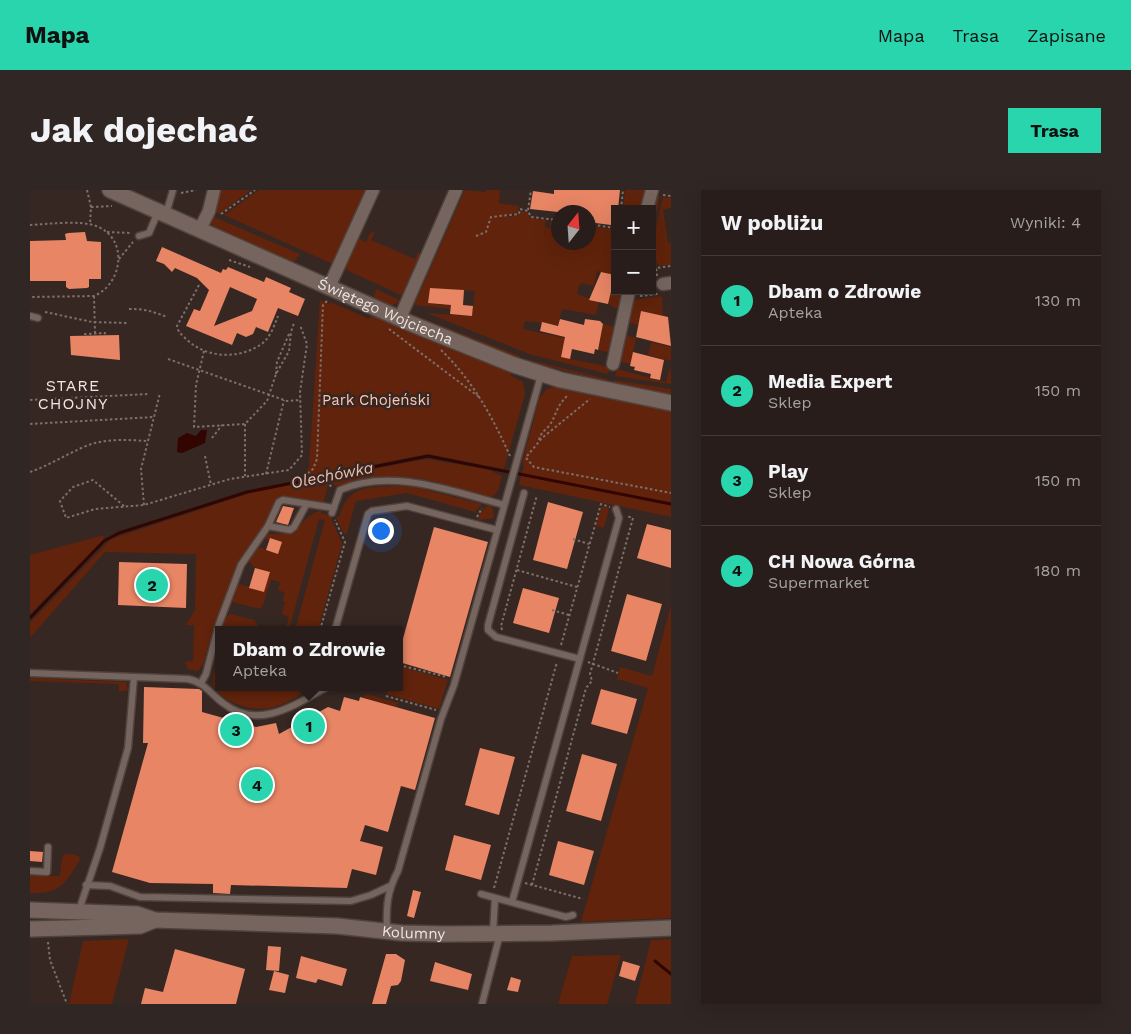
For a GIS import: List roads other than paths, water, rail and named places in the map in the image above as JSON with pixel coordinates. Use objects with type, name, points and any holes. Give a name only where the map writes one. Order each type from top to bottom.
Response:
[{"type":"street","name":"Świętego Wojciecha","points":[[110,190],[200,229],[394,323],[436,334],[541,375],[671,402]]},
{"type":"street","points":[[200,229],[209,211],[214,190]]},
{"type":"street","points":[[330,293],[373,190]]},
{"type":"street","points":[[394,323],[456,190]]},
{"type":"street","points":[[648,205],[652,190]]},
{"type":"street","points":[[613,364],[629,295]]},
{"type":"street","name":"Kolumny","points":[[30,910],[137,914],[155,920],[337,926],[387,932],[496,934],[671,928]]},
{"type":"street","name":"Kolumny","points":[[30,930],[140,926],[155,920]]},
{"type":"lane","points":[[139,236],[149,233],[173,193]]},
{"type":"lane","points":[[30,316],[38,318]]},
{"type":"lane","points":[[387,932],[386,906],[390,886],[398,871],[444,712],[456,680],[541,375]]},
{"type":"lane","points":[[218,626],[241,564],[268,526],[279,502],[283,500],[333,511],[338,494],[349,486],[369,483],[405,482],[504,505]]},
{"type":"lane","points":[[524,494],[488,630],[496,637],[580,659]]},
{"type":"lane","points":[[268,526],[290,530],[294,527],[306,505]]},
{"type":"lane","points":[[336,626],[368,514],[372,511],[407,506],[498,530]]},
{"type":"lane","points":[[512,902],[619,518],[616,509]]},
{"type":"lane","points":[[201,683],[206,674],[215,639]]},
{"type":"lane","points":[[30,673],[188,679],[201,683],[225,705],[233,709],[268,715],[282,712],[320,691]]},
{"type":"lane","points":[[75,928],[78,912],[104,833],[128,748],[134,677]]},
{"type":"lane","points":[[30,871],[47,872],[48,846]]},
{"type":"lane","points":[[86,885],[110,886],[140,897],[351,901],[371,895],[390,886]]},
{"type":"lane","points":[[481,894],[566,917],[573,916]]},
{"type":"lane","points":[[482,1004],[496,934],[495,898]]},
{"type":"waterway","name":"Olechówka","points":[[30,618],[104,541],[119,533],[247,492],[428,456],[671,504]]},
{"type":"waterway","points":[[655,961],[671,974]]},
{"type":"place","name":"Media Expert","points":[[152,585]]},
{"type":"place","name":"Dbam o Zdrowie","points":[[309,726]]},
{"type":"place","name":"Play","points":[[236,730]]},
{"type":"place","name":"CH Nowa Górna","points":[[257,785]]},
{"type":"district","name":"STARE CHOJNY","points":[[73,394]]},
{"type":"park label","name":"Park Chojeński","points":[[376,400]]}]
